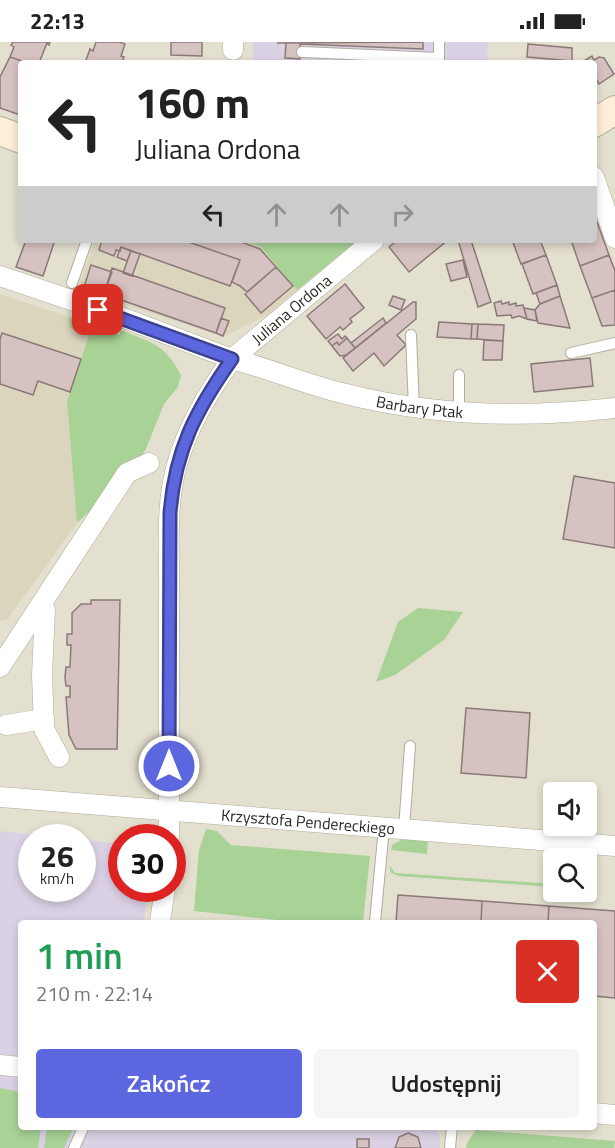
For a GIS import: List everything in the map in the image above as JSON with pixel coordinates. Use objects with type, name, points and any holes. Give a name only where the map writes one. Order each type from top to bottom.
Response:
[{"type":"street","points":[[597,122],[615,110]]},
{"type":"street","points":[[597,124],[615,127]]},
{"type":"street","points":[[0,131],[18,138]]},
{"type":"street","points":[[597,186],[615,238]]},
{"type":"street","name":"Juliana Ordona","points":[[169,824],[169,539],[173,482],[183,444],[206,396],[232,359],[370,243]]},
{"type":"street","points":[[0,276],[121,317],[232,359]]},
{"type":"street","name":"Barbary Ptak","points":[[232,359],[265,367],[280,375],[347,395],[414,408],[459,412],[529,413],[615,408]]},
{"type":"street","points":[[0,666],[127,472],[149,463]]},
{"type":"street","points":[[40,606],[45,610],[42,675],[44,729],[59,757]]},
{"type":"street","points":[[6,725],[44,719]]},
{"type":"street","name":"Krzysztofa Pendereckiego","points":[[0,797],[615,846]]},
{"type":"street","points":[[160,920],[163,902]]},
{"type":"street","points":[[0,1065],[18,1067]]},
{"type":"street","points":[[597,1113],[615,1114]]},
{"type":"lane","points":[[302,52],[382,59],[439,60],[439,42]]},
{"type":"lane","points":[[72,283],[86,243]]},
{"type":"lane","points":[[411,335],[414,408]]},
{"type":"lane","points":[[571,353],[615,343]]},
{"type":"lane","points":[[459,375],[459,412]]},
{"type":"lane","points":[[375,920],[410,746]]},
{"type":"lane","points":[[75,1148],[82,1130]]},
{"type":"lane","points":[[450,1148],[452,1130]]},
{"type":"shaded area","points":[[253,42],[488,42],[487,60],[253,60]]},
{"type":"shaded area","points":[[94,243],[250,243],[261,247],[297,290],[268,314],[224,337],[78,289]]},
{"type":"shaded area","points":[[0,294],[69,317],[71,328],[89,334],[67,401],[77,523],[7,620],[0,621]]},
{"type":"shaded area","points":[[0,831],[18,833],[18,902],[96,902],[96,841],[108,843],[108,902],[146,902],[144,920],[18,920],[18,1130],[437,1130],[440,1148],[0,1148]]},
{"type":"green space","points":[[250,243],[354,243],[297,290],[261,247]]},
{"type":"green space","points":[[69,317],[119,335],[121,330],[157,346],[169,357],[181,375],[178,387],[164,404],[145,451],[122,482],[77,523],[67,401],[89,335],[70,328]]},
{"type":"green space","points":[[418,608],[463,612],[444,640],[395,675],[376,682],[398,622]]},
{"type":"green space","points":[[206,829],[217,831],[231,845],[370,856],[363,920],[277,920],[194,911],[199,850]]},
{"type":"green space","points":[[403,839],[428,841],[427,854],[391,850],[392,845]]},
{"type":"green space","points":[[389,865],[395,873],[543,883],[543,886],[399,876],[391,873]]},
{"type":"green space","points":[[0,1088],[18,1091],[18,1130],[41,1130],[38,1148],[0,1148]]},
{"type":"green space","points":[[46,1130],[73,1130],[64,1148],[44,1148]]},
{"type":"green space","points":[[476,1130],[615,1141],[614,1148],[466,1148]]},
{"type":"building","points":[[13,42],[50,42],[49,45],[47,43],[40,60],[19,60],[10,57],[14,47],[11,45]]},
{"type":"building","points":[[96,42],[125,44],[121,56],[124,57],[123,60],[86,60],[90,49],[93,51]]},
{"type":"building","points":[[171,42],[202,42],[202,56],[171,55]]},
{"type":"building","points":[[423,42],[423,49],[300,44],[300,59],[285,58],[286,43],[277,43]]},
{"type":"building","points":[[528,44],[572,48],[572,60],[527,57]]},
{"type":"building","points":[[10,57],[19,60],[18,114],[0,108],[0,77]]},
{"type":"building","points":[[599,57],[604,58],[614,74],[599,84],[597,60],[594,60]]},
{"type":"building","points":[[597,222],[609,255],[580,266],[572,243],[597,243]]},
{"type":"building","points":[[25,243],[54,243],[43,276],[16,267]]},
{"type":"building","points":[[101,243],[192,243],[240,260],[230,286],[121,247],[120,251],[116,250],[114,256],[99,250]]},
{"type":"building","points":[[192,243],[244,243],[260,249],[276,267],[247,292],[232,282],[240,260]]},
{"type":"building","points":[[394,243],[444,243],[409,272],[389,247]]},
{"type":"building","points":[[459,243],[472,243],[491,302],[478,307]]},
{"type":"building","points":[[513,243],[541,243],[546,255],[521,264]]},
{"type":"building","points":[[121,247],[131,251],[127,261],[117,257]]},
{"type":"building","points":[[131,251],[140,254],[132,276],[123,273]]},
{"type":"building","points":[[546,255],[557,285],[533,294],[522,264]]},
{"type":"building","points":[[609,255],[615,271],[615,290],[592,298],[580,266]]},
{"type":"building","points":[[463,260],[467,277],[451,281],[446,264]]},
{"type":"building","points":[[91,265],[112,272],[104,294],[84,287]]},
{"type":"building","points":[[276,267],[293,286],[261,313],[245,294]]},
{"type":"building","points":[[112,268],[225,308],[216,333],[104,294]]},
{"type":"building","points":[[345,284],[364,308],[350,319],[352,322],[343,330],[340,327],[326,339],[307,316]]},
{"type":"building","points":[[557,285],[560,296],[540,304],[536,293]]},
{"type":"building","points":[[615,290],[615,325],[602,326],[592,298]]},
{"type":"building","points":[[393,296],[405,300],[401,310],[389,305]]},
{"type":"building","points":[[560,296],[570,328],[538,323],[535,310],[540,304]]},
{"type":"building","points":[[501,301],[502,304],[509,302],[509,305],[516,303],[516,306],[523,305],[527,319],[519,316],[512,318],[511,315],[497,316],[494,303]]},
{"type":"building","points":[[413,302],[416,302],[416,319],[397,335],[406,345],[384,366],[374,353],[353,371],[343,358]]},
{"type":"building","points":[[524,308],[535,310],[537,321],[527,319]]},
{"type":"building","points":[[221,318],[229,321],[223,336],[216,333]]},
{"type":"building","points":[[383,318],[386,323],[355,348],[351,343]]},
{"type":"building","points":[[439,322],[472,324],[471,339],[437,337]]},
{"type":"building","points":[[472,324],[478,324],[477,339],[471,339]]},
{"type":"building","points":[[478,324],[504,325],[503,341],[477,339]]},
{"type":"building","points":[[2,333],[81,359],[70,392],[38,381],[33,395],[0,384]]},
{"type":"building","points":[[338,334],[342,339],[345,336],[347,338],[339,345],[337,342],[332,346],[328,341]]},
{"type":"building","points":[[347,338],[355,348],[346,355],[340,356],[332,346],[337,342],[339,345]]},
{"type":"building","points":[[484,340],[503,341],[502,360],[483,360]]},
{"type":"building","points":[[590,358],[593,386],[534,392],[531,364]]},
{"type":"building","points":[[574,476],[615,483],[615,548],[563,539]]},
{"type":"building","points":[[91,600],[120,600],[117,749],[76,749],[69,735],[66,697],[70,697],[70,686],[66,686],[65,677],[66,667],[70,667],[71,645],[67,645],[67,634],[72,634],[72,613],[81,604],[91,604]]},
{"type":"building","points":[[466,708],[530,713],[526,778],[461,773]]},
{"type":"building","points":[[398,895],[482,901],[481,920],[396,920]]},
{"type":"building","points":[[482,901],[549,906],[548,920],[481,920]]},
{"type":"building","points":[[549,906],[615,911],[615,998],[597,996],[597,920],[548,920]]},
{"type":"building","points":[[408,1133],[418,1137],[421,1148],[395,1148],[399,1137]]},
{"type":"building","points":[[357,1139],[369,1139],[369,1148],[357,1148]]},
{"type":"route","points":[[98,310],[232,359],[206,396],[192,422],[183,444],[173,482],[170,513],[169,766]]}]
